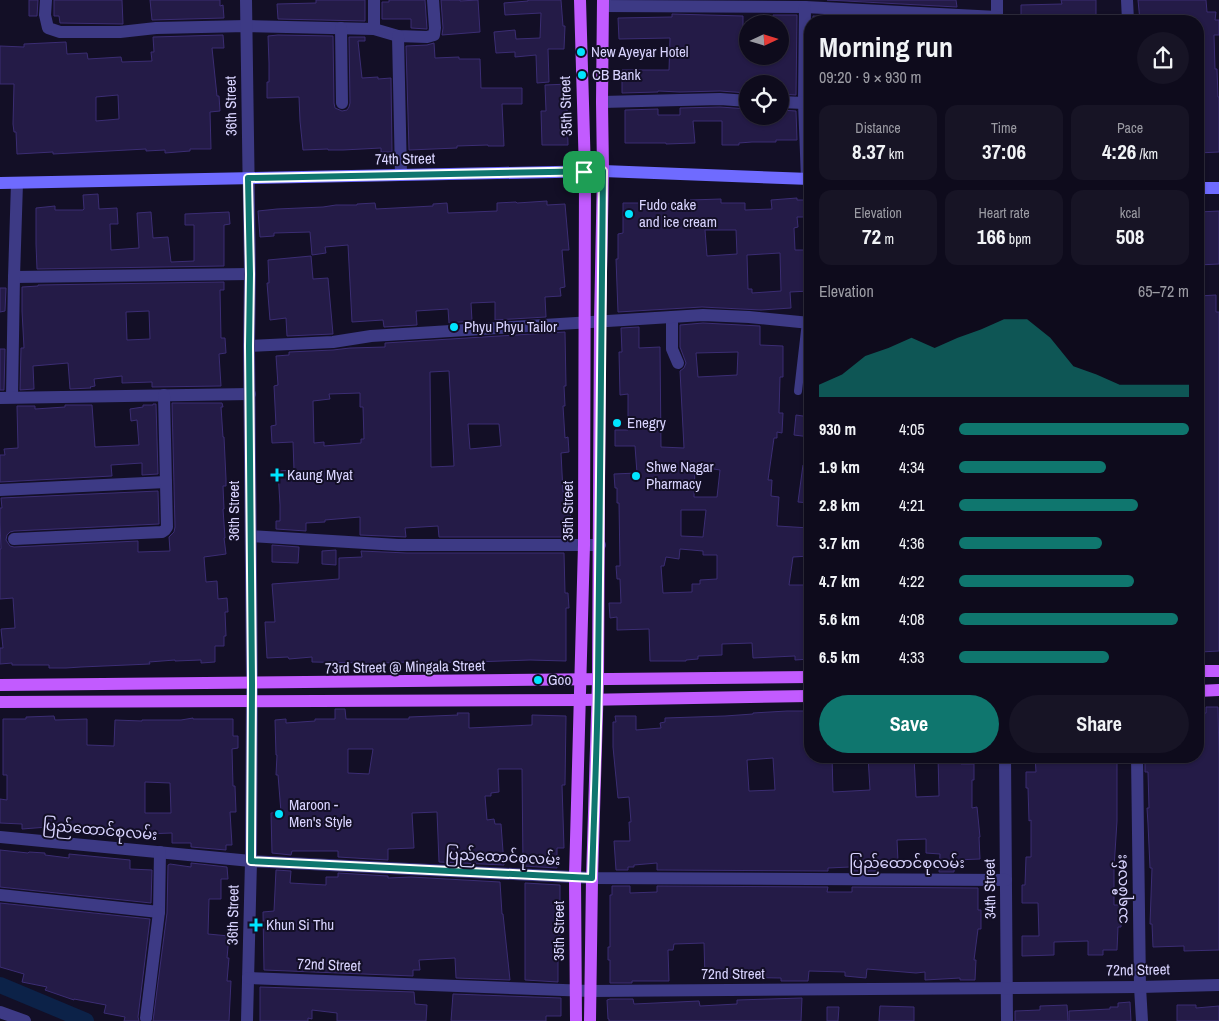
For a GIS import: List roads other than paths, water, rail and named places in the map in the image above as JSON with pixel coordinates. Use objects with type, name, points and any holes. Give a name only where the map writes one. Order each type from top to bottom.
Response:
[{"type":"main road","name":"35th Street","points":[[576,1021],[575,877],[584,544],[584,172],[580,0]]},
{"type":"main road","points":[[590,1021],[600,545],[603,3]]},
{"type":"main road","points":[[1204,671],[1219,671]]},
{"type":"main road","name":"73rd Street @ Mingala Street","points":[[0,685],[598,681],[804,676]]},
{"type":"main road","points":[[1204,691],[1219,690]]},
{"type":"main road","points":[[0,702],[598,700],[804,696]]},
{"type":"street","points":[[46,0],[45,15],[48,28],[60,32],[120,32],[156,28],[247,26],[374,29],[398,36],[427,37],[434,35],[433,0]]},
{"type":"street","name":"36th Street","points":[[246,0],[250,274],[252,684],[251,861],[247,1021]]},
{"type":"street","points":[[374,0],[374,29]]},
{"type":"street","points":[[997,0],[997,15]]},
{"type":"street","points":[[1127,0],[1128,15]]},
{"type":"street","points":[[603,3],[805,7],[934,15]]},
{"type":"street","points":[[805,7],[805,15]]},
{"type":"street","points":[[341,28],[342,103]]},
{"type":"street","points":[[398,36],[401,175]]},
{"type":"street","points":[[789,100],[804,96]]},
{"type":"street","points":[[602,102],[739,101]]},
{"type":"street","name":"74th Street","points":[[0,183],[603,171],[804,179]]},
{"type":"street","points":[[17,183],[14,277],[6,398],[250,394]]},
{"type":"street","points":[[1204,188],[1219,188]]},
{"type":"street","points":[[14,277],[250,274]]},
{"type":"street","points":[[249,346],[333,342],[371,336],[703,315],[804,322]]},
{"type":"street","points":[[672,317],[672,349],[678,363]]},
{"type":"street","points":[[14,539],[162,532],[165,530],[168,527],[164,395]]},
{"type":"street","points":[[0,490],[166,482]]},
{"type":"street","points":[[251,536],[398,545],[600,545]]},
{"type":"street","name":"34th Street","points":[[1005,763],[1007,1021]]},
{"type":"street","name":"သရဖီလမ်း","points":[[1137,763],[1142,1021]]},
{"type":"street","name":"ပြည်ထောင်စုလမ်း","points":[[0,836],[251,861],[592,878],[1006,880]]},
{"type":"street","points":[[146,1018],[159,912],[160,852]]},
{"type":"street","points":[[0,894],[159,912]]},
{"type":"street","name":"72nd Street","points":[[248,978],[576,991],[1219,985]]},
{"type":"street","points":[[0,1012],[26,1021]]},
{"type":"lane","points":[[798,391],[804,350]]},
{"type":"waterway","points":[[0,985],[86,1021]]},
{"type":"place","name":"New Ayeyar Hotel","points":[[581,52]]},
{"type":"place","name":"CB Bank","points":[[582,75]]},
{"type":"place","name":"Fudo cake and ice cream","points":[[629,214]]},
{"type":"place","name":"Phyu Phyu Tailor","points":[[454,327]]},
{"type":"place","name":"Enegry","points":[[617,423]]},
{"type":"place","name":"Kaung Myat","points":[[277,475]]},
{"type":"place","name":"Shwe Nagar Pharmacy","points":[[636,476]]},
{"type":"place","name":"Goo","points":[[538,680]]},
{"type":"place","name":"Maroon - Men's Style","points":[[279,814]]},
{"type":"place","name":"Khun Si Thu","points":[[256,925]]}]
